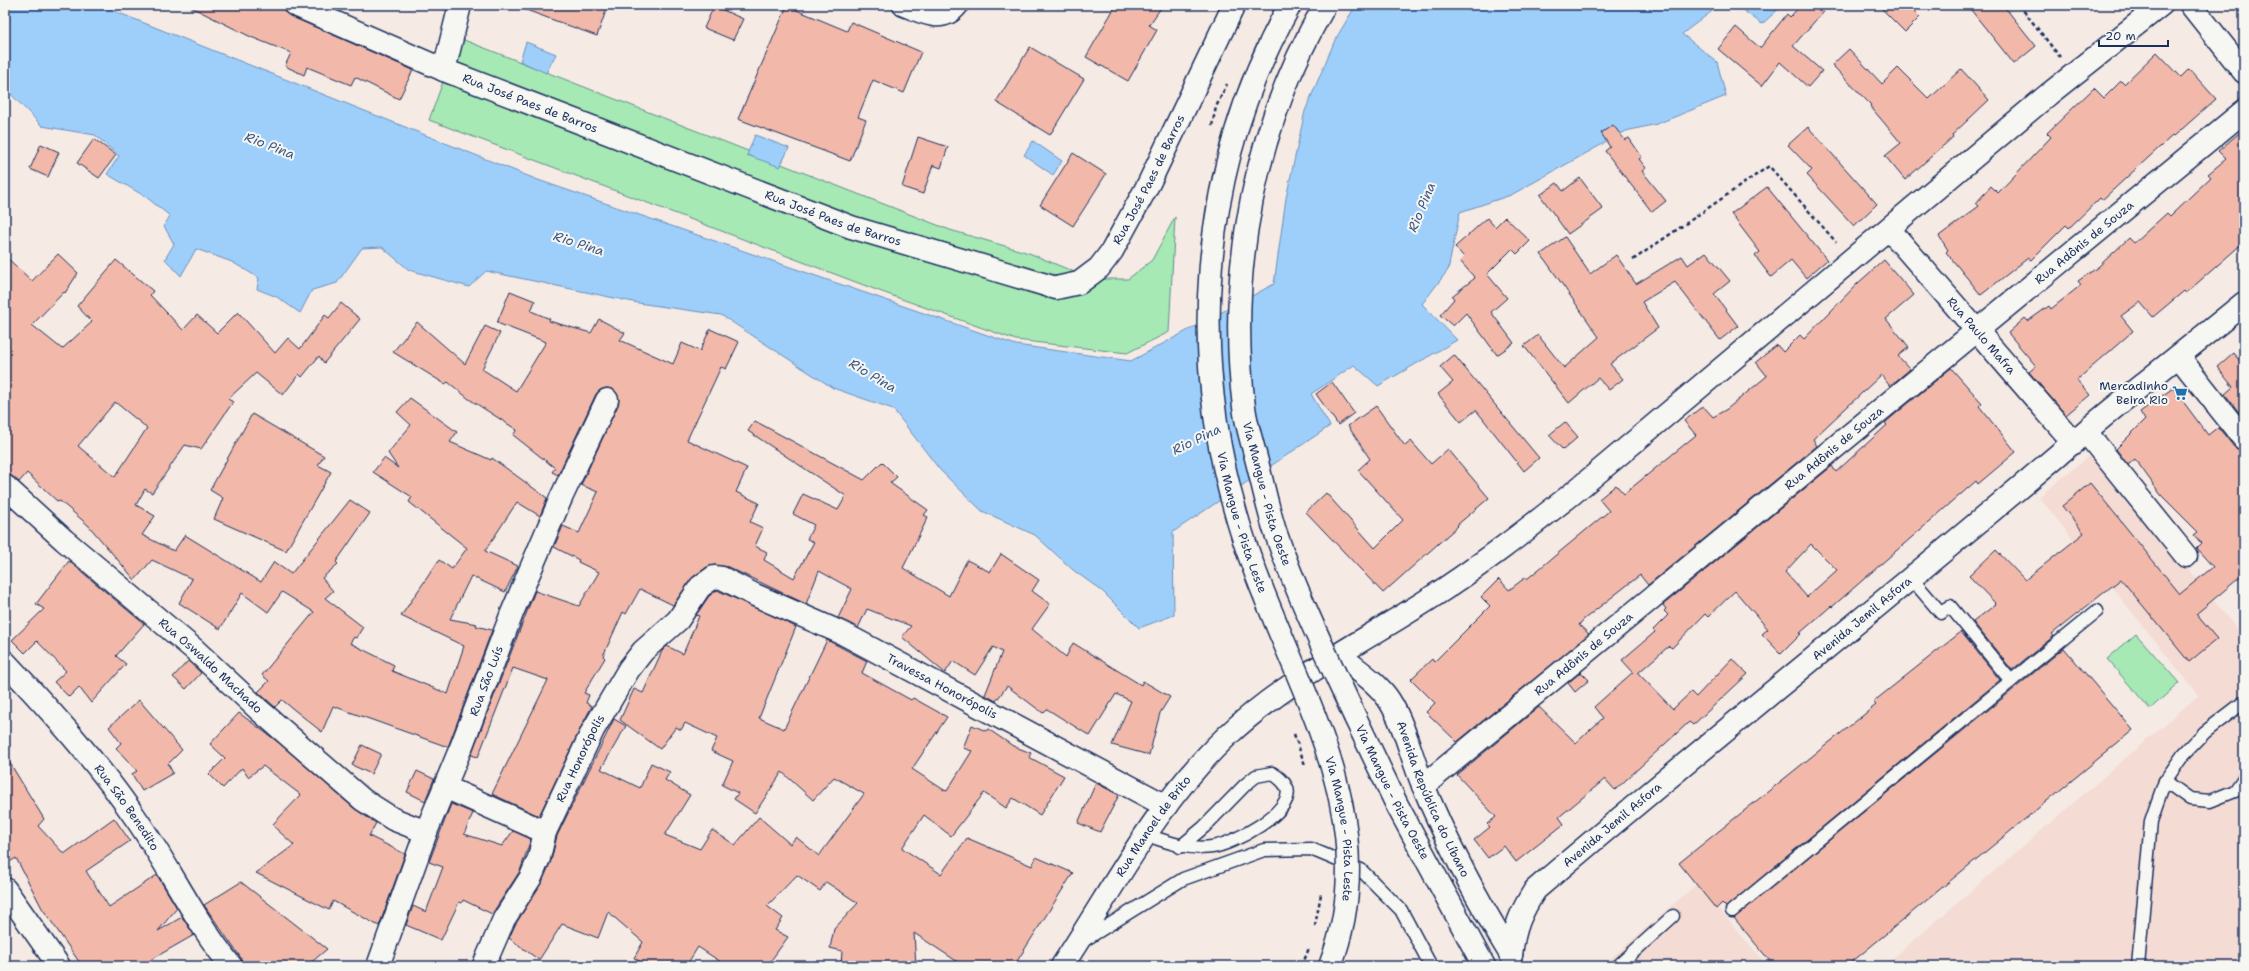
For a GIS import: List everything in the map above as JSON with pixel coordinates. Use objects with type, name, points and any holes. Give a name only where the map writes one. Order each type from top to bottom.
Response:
[{"type":"street","name":"Rua José Paes de Barros","points":[[295,5],[444,70],[851,227],[1056,288],[1079,283],[1099,268],[1112,251],[1149,183],[1234,5]]},
{"type":"street","points":[[444,70],[460,5]]},
{"type":"street","points":[[904,5],[936,17],[951,12],[957,5]]},
{"type":"street","name":"Via Mangue - Pista Leste","points":[[1290,5],[1270,43],[1246,100],[1230,147],[1216,216],[1210,267],[1208,333],[1210,385],[1220,454],[1240,526],[1261,583],[1322,733],[1338,784],[1348,846],[1347,885],[1345,914],[1337,948],[1330,966]]},
{"type":"street","name":"Via Mangue - Pista Oeste","points":[[1325,5],[1280,98],[1257,170],[1241,261],[1238,336],[1244,408],[1275,529],[1300,596],[1397,805],[1481,960]]},
{"type":"street","name":"Rua Manoel de Brito","points":[[1062,966],[1144,834],[1192,772],[1226,736],[1264,703],[1428,600],[1499,552],[1572,494],[1851,259],[2073,75],[2161,5]]},
{"type":"street","points":[[2191,5],[2244,72]]},
{"type":"street","name":"Rua Adônis de Souza","points":[[1423,786],[1866,420],[1979,331],[2244,111]]},
{"type":"street","name":"Rua Paulo Mafra","points":[[1889,229],[1979,331],[2080,437],[2186,556]]},
{"type":"street","name":"Avenida Jemil Asfora","points":[[1515,960],[1513,936],[1520,913],[1535,890],[1663,780],[1912,578],[2080,437],[2244,303]]},
{"type":"street","points":[[2179,357],[2244,438]]},
{"type":"street","name":"Rua São Luís","points":[[378,966],[426,832],[515,606],[561,498],[607,400]]},
{"type":"street","name":"Rua Oswaldo Machado","points":[[5,486],[64,540],[183,640],[258,709],[363,800],[393,819],[426,832]]},
{"type":"street","name":"Travessa Honorópolis","points":[[714,577],[731,582],[755,595],[844,634],[1166,806]]},
{"type":"street","name":"Rua Honorópolis","points":[[484,965],[504,919],[531,877],[539,858],[545,832],[593,730],[629,669],[643,652],[678,620],[700,587],[714,577]]},
{"type":"street","name":"Avenida República do Líbano","points":[[1339,655],[1382,690],[1389,700],[1397,716],[1423,786],[1461,866],[1515,960]]},
{"type":"street","name":"Rua São Benedito","points":[[5,662],[92,760],[137,820],[192,908],[231,966]]},
{"type":"street","points":[[445,787],[545,832]]},
{"type":"street","points":[[5,889],[59,966]]},
{"type":"lane","points":[[1912,578],[1941,613],[1950,606],[2011,681]]},
{"type":"lane","points":[[1732,911],[2097,611]]},
{"type":"lane","points":[[2138,966],[2151,821],[2165,781],[2183,755],[2206,732],[2244,702]]},
{"type":"lane","points":[[1144,834],[1180,847],[1213,847],[1227,843],[1259,827],[1274,815],[1286,798],[1287,790],[1281,780],[1272,773],[1256,776],[1204,827],[1180,847]]},
{"type":"lane","points":[[2165,781],[2190,799],[2210,801],[2235,791],[2244,778]]},
{"type":"lane","points":[[1077,944],[1183,879],[1264,850],[1311,849],[1361,870],[1401,910],[1431,966]]},
{"type":"lane","points":[[1618,966],[1673,916]]},
{"type":"path","points":[[2019,5],[2073,75]]},
{"type":"path","points":[[1632,260],[1769,166],[1851,259]]},
{"type":"shaded area","points":[[2094,452],[2244,638],[2244,966],[1884,966],[2199,695],[2039,497]]},
{"type":"shaded area","points":[[1697,884],[1768,966],[1602,966]]},
{"type":"green space","points":[[459,38],[950,230],[1029,253],[1091,279],[1128,279],[1152,260],[1175,217],[1169,332],[1127,353],[1016,340],[882,292],[429,120]]},
{"type":"green space","points":[[2136,634],[2179,683],[2150,709],[2107,659]]},
{"type":"water","name":"Rio Pina","points":[[5,5],[99,5],[538,180],[1016,345],[1131,361],[1274,284],[1286,198],[1305,111],[1335,40],[1356,5],[1720,5],[1682,34],[1717,62],[1726,96],[1657,124],[1626,131],[1511,195],[1460,212],[1448,270],[1422,304],[1457,340],[1378,386],[1354,365],[1311,394],[1330,426],[1173,532],[1174,615],[1139,628],[1102,591],[1073,570],[1035,535],[982,511],[940,470],[893,409],[833,388],[721,315],[638,303],[486,271],[469,287],[409,270],[382,247],[362,248],[337,283],[312,290],[300,313],[277,297],[257,289],[259,278],[232,262],[196,249],[181,276],[165,259],[174,244],[164,226],[170,216],[146,197],[107,174],[119,156],[95,135],[42,126],[5,88]]},
{"type":"water","points":[[1736,5],[1783,5],[1762,24]]},
{"type":"water","points":[[526,42],[556,54],[546,73],[520,61]]},
{"type":"water","points":[[755,135],[789,148],[780,167],[747,155]]},
{"type":"water","points":[[1033,141],[1062,161],[1053,175],[1024,155]]},
{"type":"building","points":[[187,5],[276,5],[290,16],[413,70],[399,99],[355,77],[351,85],[307,67],[304,75],[285,66],[291,53],[251,37]]},
{"type":"building","points":[[518,5],[608,5],[597,36],[518,7]]},
{"type":"building","points":[[1116,5],[1163,5],[1149,25],[1157,30],[1128,81],[1086,57]]},
{"type":"building","points":[[1801,5],[1829,5],[1793,46],[1822,71],[1808,87],[1780,62],[1762,86],[1718,49],[1736,27],[1760,48],[1787,14],[1790,17]]},
{"type":"building","points":[[1878,5],[1908,5],[1920,17],[1905,32]]},
{"type":"building","points":[[1967,5],[2003,5],[2036,46],[2014,64]]},
{"type":"building","points":[[714,6],[743,19],[733,40],[704,28]]},
{"type":"building","points":[[787,6],[847,31],[851,22],[921,52],[904,93],[873,80],[858,117],[866,120],[850,161],[738,119]]},
{"type":"building","points":[[1030,47],[1084,79],[1050,135],[996,102]]},
{"type":"building","points":[[1849,49],[1882,84],[1898,68],[1929,99],[1961,69],[1989,100],[1952,135],[1953,137],[1905,180],[1885,156],[1901,143],[1870,106],[1871,105],[1832,65]]},
{"type":"building","points":[[2157,52],[2181,77],[2189,69],[2216,99],[2173,137],[2172,136],[2102,200],[2100,198],[2069,228],[2066,225],[2031,260],[2028,258],[1981,295],[1946,252],[1948,250],[1939,236],[1979,206],[1976,203],[1991,186],[1998,193],[2051,137],[2047,133],[2094,88],[2104,98],[2121,81],[2124,84]]},
{"type":"building","points":[[1613,125],[1625,140],[1629,138],[1642,157],[1639,159],[1646,168],[1642,171],[1666,201],[1652,212],[1605,151],[1610,147],[1601,133]]},
{"type":"building","points":[[1808,127],[1877,204],[1854,226],[1807,175],[1812,170],[1788,145]]},
{"type":"building","points":[[2244,129],[2244,242],[2186,293],[2184,291],[2153,317],[2140,302],[2121,316],[2133,331],[2077,380],[2090,395],[2066,415],[2029,372],[2036,366],[2008,333],[2025,318],[2028,321],[2049,306],[2051,309],[2081,285],[2078,281],[2098,267],[2129,238],[2134,243],[2167,213],[2170,216],[2211,177],[2208,174],[2226,159],[2218,151]]},
{"type":"building","points":[[918,137],[948,147],[941,168],[933,165],[923,194],[902,187]]},
{"type":"building","points":[[94,139],[116,155],[99,178],[77,163]]},
{"type":"building","points":[[41,144],[59,152],[48,177],[30,169]]},
{"type":"building","points":[[1073,153],[1106,174],[1073,226],[1040,205]]},
{"type":"building","points":[[1580,178],[1603,209],[1568,234],[1540,195],[1557,183],[1563,191]]},
{"type":"building","points":[[1767,187],[1827,260],[1806,278],[1791,260],[1771,277],[1755,256],[1760,252],[1731,214]]},
{"type":"building","points":[[1505,217],[1530,241],[1517,254],[1512,249],[1487,274],[1507,298],[1491,312],[1514,343],[1497,355],[1466,313],[1453,326],[1440,315],[1454,299],[1452,296],[1475,278],[1460,261],[1464,257],[1455,247],[1487,218],[1495,227]]},
{"type":"building","points":[[1565,237],[1590,274],[1616,255],[1636,284],[1682,256],[1688,265],[1706,252],[1730,281],[1714,294],[1738,326],[1720,340],[1675,282],[1642,302],[1658,328],[1610,364],[1623,379],[1609,390],[1598,378],[1569,403],[1524,346],[1538,335],[1564,368],[1599,337],[1541,254]]},
{"type":"building","points":[[58,254],[78,273],[65,293],[64,292],[32,325],[62,349],[92,322],[77,306],[116,260],[153,291],[150,295],[183,330],[197,315],[217,333],[238,312],[275,353],[288,338],[300,349],[325,315],[329,318],[341,303],[360,319],[324,363],[319,356],[302,377],[299,374],[283,395],[256,373],[228,399],[233,402],[201,449],[185,445],[152,493],[145,489],[136,505],[155,516],[142,535],[174,551],[185,535],[261,582],[274,562],[291,574],[350,500],[370,513],[336,562],[338,564],[322,578],[333,591],[325,598],[363,627],[356,638],[354,637],[350,643],[394,665],[392,671],[448,694],[464,646],[401,616],[439,560],[452,569],[467,548],[409,502],[412,497],[373,472],[384,458],[398,468],[388,453],[411,425],[397,412],[410,398],[457,432],[450,442],[491,460],[492,458],[547,498],[540,516],[517,502],[485,551],[518,566],[505,592],[471,576],[450,619],[477,624],[476,626],[492,630],[448,747],[333,706],[322,732],[282,700],[275,707],[258,692],[269,681],[262,675],[314,612],[282,592],[268,612],[242,593],[220,629],[179,603],[192,579],[152,560],[135,580],[88,525],[60,501],[58,502],[27,473],[19,482],[13,477],[5,474],[5,256],[32,281]],"holes":[[[115,402],[147,428],[115,477],[78,446]]]},
{"type":"building","points":[[1884,260],[1914,295],[1886,319],[1909,347],[1898,356],[1910,369],[1890,386],[1881,375],[1813,439],[1817,446],[1648,585],[1640,575],[1583,620],[1579,625],[1589,634],[1457,742],[1426,712],[1435,703],[1411,679],[1432,659],[1434,662],[1490,606],[1481,597],[1499,579],[1509,590],[1526,577],[1527,579],[1609,511],[1599,499],[1616,485],[1624,494],[1696,435],[1684,421],[1703,406],[1713,417],[1727,409],[1767,376],[1756,362],[1777,345],[1783,352],[1800,335],[1804,339],[1857,284]]},
{"type":"building","points":[[510,291],[535,301],[531,311],[550,319],[549,321],[591,333],[599,319],[625,333],[620,340],[673,364],[682,343],[700,351],[710,329],[739,342],[726,369],[721,367],[687,440],[747,468],[736,492],[759,503],[750,522],[763,528],[755,546],[767,552],[764,560],[794,578],[814,542],[807,539],[814,525],[793,514],[803,494],[838,510],[846,496],[748,431],[755,421],[864,480],[882,462],[897,477],[890,483],[928,510],[924,515],[928,517],[903,568],[949,596],[967,560],[990,572],[1001,554],[1039,580],[1032,591],[1050,604],[1032,629],[1066,657],[1073,643],[1141,685],[1143,681],[1170,697],[1160,713],[1149,755],[1112,745],[1131,701],[1116,694],[1090,736],[1047,709],[1043,713],[1007,686],[996,701],[985,695],[1002,652],[993,647],[975,675],[953,661],[945,673],[902,637],[911,626],[867,609],[858,628],[838,618],[852,589],[819,571],[806,604],[728,567],[715,565],[707,567],[693,577],[673,605],[640,589],[626,614],[623,612],[603,656],[605,658],[584,693],[589,695],[586,703],[592,706],[539,816],[492,794],[548,680],[513,668],[478,757],[471,755],[535,591],[579,606],[599,572],[578,562],[579,560],[554,547],[563,526],[579,533],[598,492],[581,485],[618,405],[619,399],[613,389],[606,388],[600,390],[596,394],[558,475],[552,472],[555,468],[513,435],[517,430],[469,399],[448,382],[445,384],[393,352],[417,322],[465,364],[485,326],[500,333],[482,369],[516,391],[546,342],[497,323]]},
{"type":"building","points":[[2233,353],[2244,366],[2244,419],[2225,394],[2233,387],[2217,367]]},
{"type":"building","points":[[1454,355],[1539,458],[1524,471],[1476,410],[1461,422],[1438,394],[1453,382],[1440,367]]},
{"type":"building","points":[[1951,368],[1982,403],[1979,406],[2016,452],[1978,484],[1976,481],[1832,607],[1831,606],[1800,633],[1801,634],[1781,654],[1762,634],[1768,629],[1735,591],[1708,617],[1705,614],[1672,648],[1669,646],[1638,673],[1673,709],[1691,692],[1696,697],[1732,659],[1748,674],[1693,725],[1689,722],[1615,790],[1605,779],[1559,817],[1564,824],[1516,862],[1504,846],[1488,858],[1474,840],[1490,827],[1487,824],[1496,817],[1457,775],[1539,707],[1576,743],[1603,718],[1594,707],[1633,672],[1622,660],[1655,632],[1653,630],[1668,615],[1664,611],[1666,609],[1663,605],[1832,466],[1836,472],[1887,425],[1885,423]],"holes":[[[1811,544],[1837,570],[1807,597],[1785,572]]]},
{"type":"building","points":[[1332,382],[1354,413],[1338,425],[1316,394]]},
{"type":"building","points":[[2173,388],[2208,435],[2218,427],[2234,447],[2244,451],[2244,574],[2196,614],[2217,639],[2189,662],[2121,579],[2052,634],[2054,636],[2012,670],[1973,622],[1996,604],[1969,576],[1996,550],[2025,580],[2084,533],[2062,506],[2090,483],[2180,594],[2213,567],[2196,548],[2201,543],[2194,535],[2198,532],[2161,495],[2135,459],[2128,465],[2116,449],[2145,420],[2140,412]]},
{"type":"building","points":[[1376,406],[1405,446],[1411,441],[1431,464],[1448,449],[1489,498],[1457,525],[1458,526],[1383,593],[1306,512],[1326,493],[1375,548],[1403,520],[1358,470],[1370,459],[1348,426]]},
{"type":"building","points":[[252,414],[324,456],[318,465],[331,472],[286,551],[214,519],[223,498],[210,490]]},
{"type":"building","points":[[1565,422],[1578,437],[1563,450],[1549,435]]},
{"type":"building","points":[[69,561],[144,624],[116,656],[126,664],[91,703],[79,687],[69,697],[54,682],[66,671],[37,641],[25,653],[12,640],[44,609],[36,604]]},
{"type":"building","points":[[717,590],[796,627],[759,718],[784,729],[827,640],[867,661],[862,673],[911,700],[913,698],[947,717],[912,769],[944,790],[947,791],[972,751],[963,748],[972,725],[986,731],[988,729],[1013,746],[1031,753],[1029,757],[1064,776],[1040,815],[1013,798],[1006,808],[984,793],[951,836],[924,815],[902,848],[941,874],[967,838],[1032,866],[1036,857],[1073,873],[1014,966],[964,966],[914,933],[916,966],[841,966],[842,951],[830,948],[834,929],[858,903],[826,882],[820,891],[797,875],[767,906],[783,918],[775,930],[788,937],[767,966],[727,966],[698,947],[686,966],[648,966],[634,958],[643,942],[608,912],[598,938],[562,924],[539,960],[509,938],[515,925],[542,882],[551,861],[557,836],[614,719],[626,726],[601,769],[640,788],[651,763],[670,772],[665,780],[690,795],[665,835],[700,849],[712,830],[735,845],[759,817],[790,844],[796,837],[819,856],[864,794],[834,777],[813,800],[782,772],[755,813],[734,799],[738,793],[722,785],[733,761],[711,751],[717,738],[685,723],[681,730],[676,727],[660,749],[620,720],[634,689],[643,693],[662,651],[667,646],[683,654],[699,616],[696,615],[709,596]]},
{"type":"building","points":[[1961,632],[2000,680],[1726,907],[1722,903],[1716,909],[1679,863],[1876,705],[1873,702]]},
{"type":"building","points":[[2064,648],[2133,730],[1847,966],[1774,966],[1734,918]]},
{"type":"building","points":[[188,661],[201,673],[186,689],[173,677]]},
{"type":"building","points":[[1581,672],[1589,680],[1575,692],[1568,683]]},
{"type":"building","points":[[139,700],[182,750],[168,764],[173,773],[142,791],[132,774],[137,771],[116,748],[121,743],[109,727]]},
{"type":"building","points":[[239,713],[278,742],[355,809],[376,823],[369,836],[405,854],[379,926],[333,901],[329,910],[256,873],[294,845],[272,825],[301,795],[263,766],[248,777],[242,768],[223,788],[209,774],[225,758],[210,744]]},
{"type":"building","points":[[362,745],[381,754],[371,774],[352,765]]},
{"type":"building","points":[[5,755],[44,819],[38,826],[64,854],[114,818],[130,841],[86,871],[109,907],[157,875],[177,908],[158,931],[182,917],[194,935],[140,966],[82,966],[42,908],[16,858],[5,865]]},
{"type":"building","points":[[417,771],[434,779],[425,801],[407,792]]},
{"type":"building","points":[[1096,783],[1119,795],[1100,832],[1078,823]]},
{"type":"building","points":[[451,804],[473,813],[464,834],[502,846],[513,831],[531,839],[520,871],[492,914],[463,900],[462,903],[459,902],[441,940],[406,925],[413,906],[426,912],[443,867],[429,862]]},
{"type":"building","points":[[241,882],[327,949],[307,966],[243,966],[241,958],[204,905]]},
{"type":"place","name":"Mercadinho Beira Rio","points":[[2180,393]]}]
